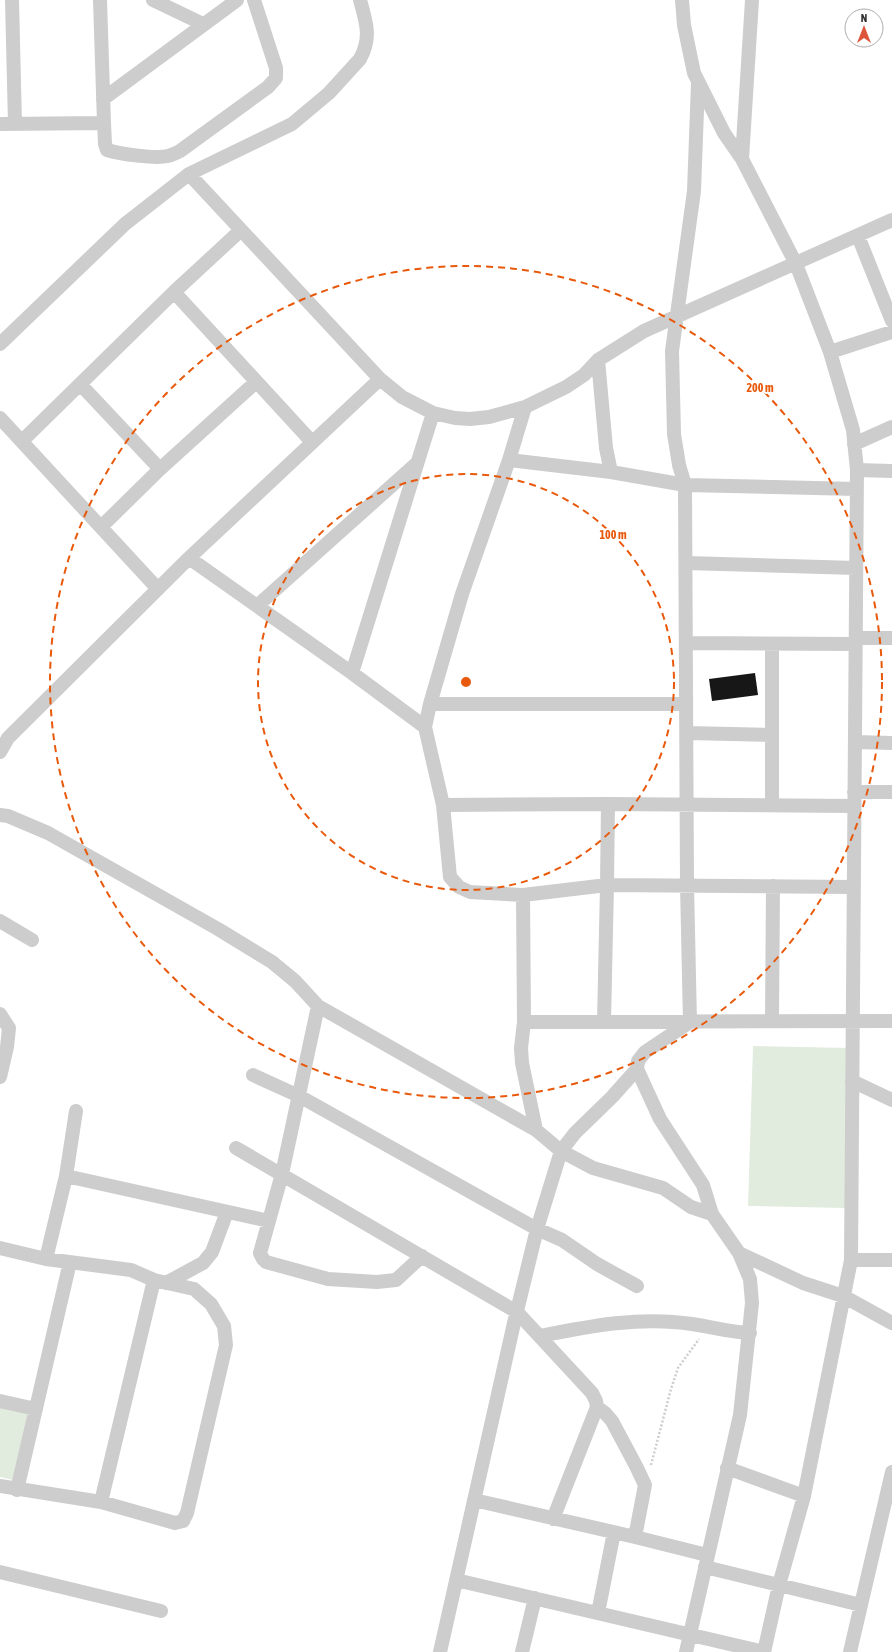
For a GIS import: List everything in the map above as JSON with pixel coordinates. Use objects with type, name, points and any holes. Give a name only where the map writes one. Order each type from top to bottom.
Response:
[{"type":"street","points":[[12,0],[15,124]]},
{"type":"street","points":[[100,0],[104,123],[105,144],[107,150],[118,154],[161,157],[180,151],[268,87],[276,78],[276,68],[254,0]]},
{"type":"street","points":[[153,0],[203,24]]},
{"type":"street","points":[[103,99],[237,0]]},
{"type":"street","points":[[0,344],[125,224],[189,174],[292,124],[329,93],[360,59],[366,44],[368,26],[360,0]]},
{"type":"street","points":[[456,1580],[764,1652],[779,1585],[804,1496],[851,1260],[857,488],[857,470],[853,430],[830,352],[796,264],[742,159],[724,133],[698,81],[690,55],[684,25],[682,0]]},
{"type":"street","points":[[742,159],[752,0]]},
{"type":"street","points":[[690,1022],[687,885],[686,485],[679,465],[674,434],[672,351],[694,191],[698,81]]},
{"type":"street","points":[[0,124],[104,123]]},
{"type":"street","points":[[189,174],[240,231],[380,379],[402,397],[433,413],[455,418],[489,417],[525,407],[566,387],[584,375],[598,360],[644,331],[892,220]]},
{"type":"street","points":[[22,441],[174,292],[240,231]]},
{"type":"street","points":[[858,236],[892,321]]},
{"type":"street","points":[[174,292],[312,442]]},
{"type":"street","points":[[830,352],[892,332]]},
{"type":"street","points":[[598,360],[606,448],[611,472]]},
{"type":"street","points":[[0,752],[8,738],[158,588],[380,379]]},
{"type":"street","points":[[101,527],[160,469],[256,382]]},
{"type":"street","points":[[80,384],[160,469]]},
{"type":"street","points":[[525,407],[509,460],[462,594],[430,704],[425,727],[443,805],[450,877],[459,887],[470,892],[523,895],[608,884],[854,887]]},
{"type":"street","points":[[352,673],[433,413]]},
{"type":"street","points":[[0,418],[158,588]]},
{"type":"street","points":[[854,444],[892,427]]},
{"type":"street","points":[[509,460],[611,472],[686,485],[857,488]]},
{"type":"street","points":[[257,606],[417,463]]},
{"type":"street","points":[[857,470],[892,471]]},
{"type":"street","points":[[189,558],[352,673],[425,727]]},
{"type":"street","points":[[686,563],[856,568]]},
{"type":"street","points":[[686,643],[772,644],[892,638]]},
{"type":"street","points":[[772,644],[772,805]]},
{"type":"street","points":[[430,704],[686,704]]},
{"type":"street","points":[[687,733],[772,736]]},
{"type":"street","points":[[855,742],[892,743]]},
{"type":"street","points":[[443,805],[772,805],[854,799],[892,792]]},
{"type":"street","points":[[604,1022],[608,884],[608,804]]},
{"type":"street","points":[[0,815],[8,816],[48,833],[218,929],[272,962],[295,982],[318,1006],[536,1130],[561,1151],[593,1168],[663,1188],[691,1207],[712,1214]]},
{"type":"street","points":[[772,1021],[773,886]]},
{"type":"street","points":[[523,895],[524,1022],[521,1048],[522,1063],[536,1130]]},
{"type":"street","points":[[0,921],[32,940]]},
{"type":"street","points":[[318,1006],[282,1174],[260,1253],[266,1262],[328,1279],[377,1282],[396,1280],[422,1256]]},
{"type":"street","points":[[0,1014],[9,1028],[7,1047],[0,1077]]},
{"type":"street","points":[[524,1022],[892,1021]]},
{"type":"street","points":[[686,1652],[740,1415],[750,1333],[752,1303],[750,1279],[739,1253],[712,1214],[703,1185],[660,1119],[637,1069],[638,1061],[645,1052],[690,1022]]},
{"type":"street","points":[[440,1652],[537,1229],[561,1151],[575,1133],[612,1097],[637,1069]]},
{"type":"street","points":[[253,1075],[299,1096],[537,1229],[562,1240],[596,1264],[637,1286]]},
{"type":"street","points":[[852,1081],[892,1100]]},
{"type":"street","points":[[46,1259],[66,1176],[76,1111]]},
{"type":"street","points":[[236,1148],[517,1312],[592,1393],[596,1400],[597,1407],[554,1519]]},
{"type":"street","points":[[66,1176],[269,1221]]},
{"type":"street","points":[[160,1281],[203,1263],[212,1252],[227,1212]]},
{"type":"street","points":[[0,1248],[46,1259],[131,1270],[160,1281],[194,1289],[211,1304],[224,1326],[226,1344],[187,1513],[183,1521],[175,1523],[100,1502],[17,1490],[0,1486]]},
{"type":"street","points":[[739,1253],[803,1283],[843,1296],[892,1323]]},
{"type":"street","points":[[851,1260],[892,1260]]},
{"type":"street","points":[[17,1490],[70,1262]]},
{"type":"street","points":[[100,1502],[160,1281]]},
{"type":"street","points":[[540,1336],[615,1322],[684,1323],[730,1332],[750,1333]]},
{"type":"street","points":[[0,1401],[36,1409]]},
{"type":"street","points":[[597,1407],[605,1413],[612,1422],[645,1485],[635,1537]]},
{"type":"street","points":[[727,1468],[804,1496]]},
{"type":"street","points":[[850,1652],[892,1472]]},
{"type":"street","points":[[474,1500],[635,1537],[779,1585],[861,1605]]},
{"type":"street","points":[[598,1613],[614,1532]]},
{"type":"street","points":[[0,1572],[161,1611]]},
{"type":"street","points":[[522,1652],[535,1598]]},
{"type":"path","points":[[645,1485],[678,1368],[694,1344],[710,1328]]},
{"type":"green space","points":[[753,1046],[850,1048],[845,1208],[748,1206]]},
{"type":"green space","points":[[0,1407],[33,1415],[18,1481],[0,1477]]},
{"type":"building","points":[[755,673],[758,695],[712,701],[709,679]]}]
